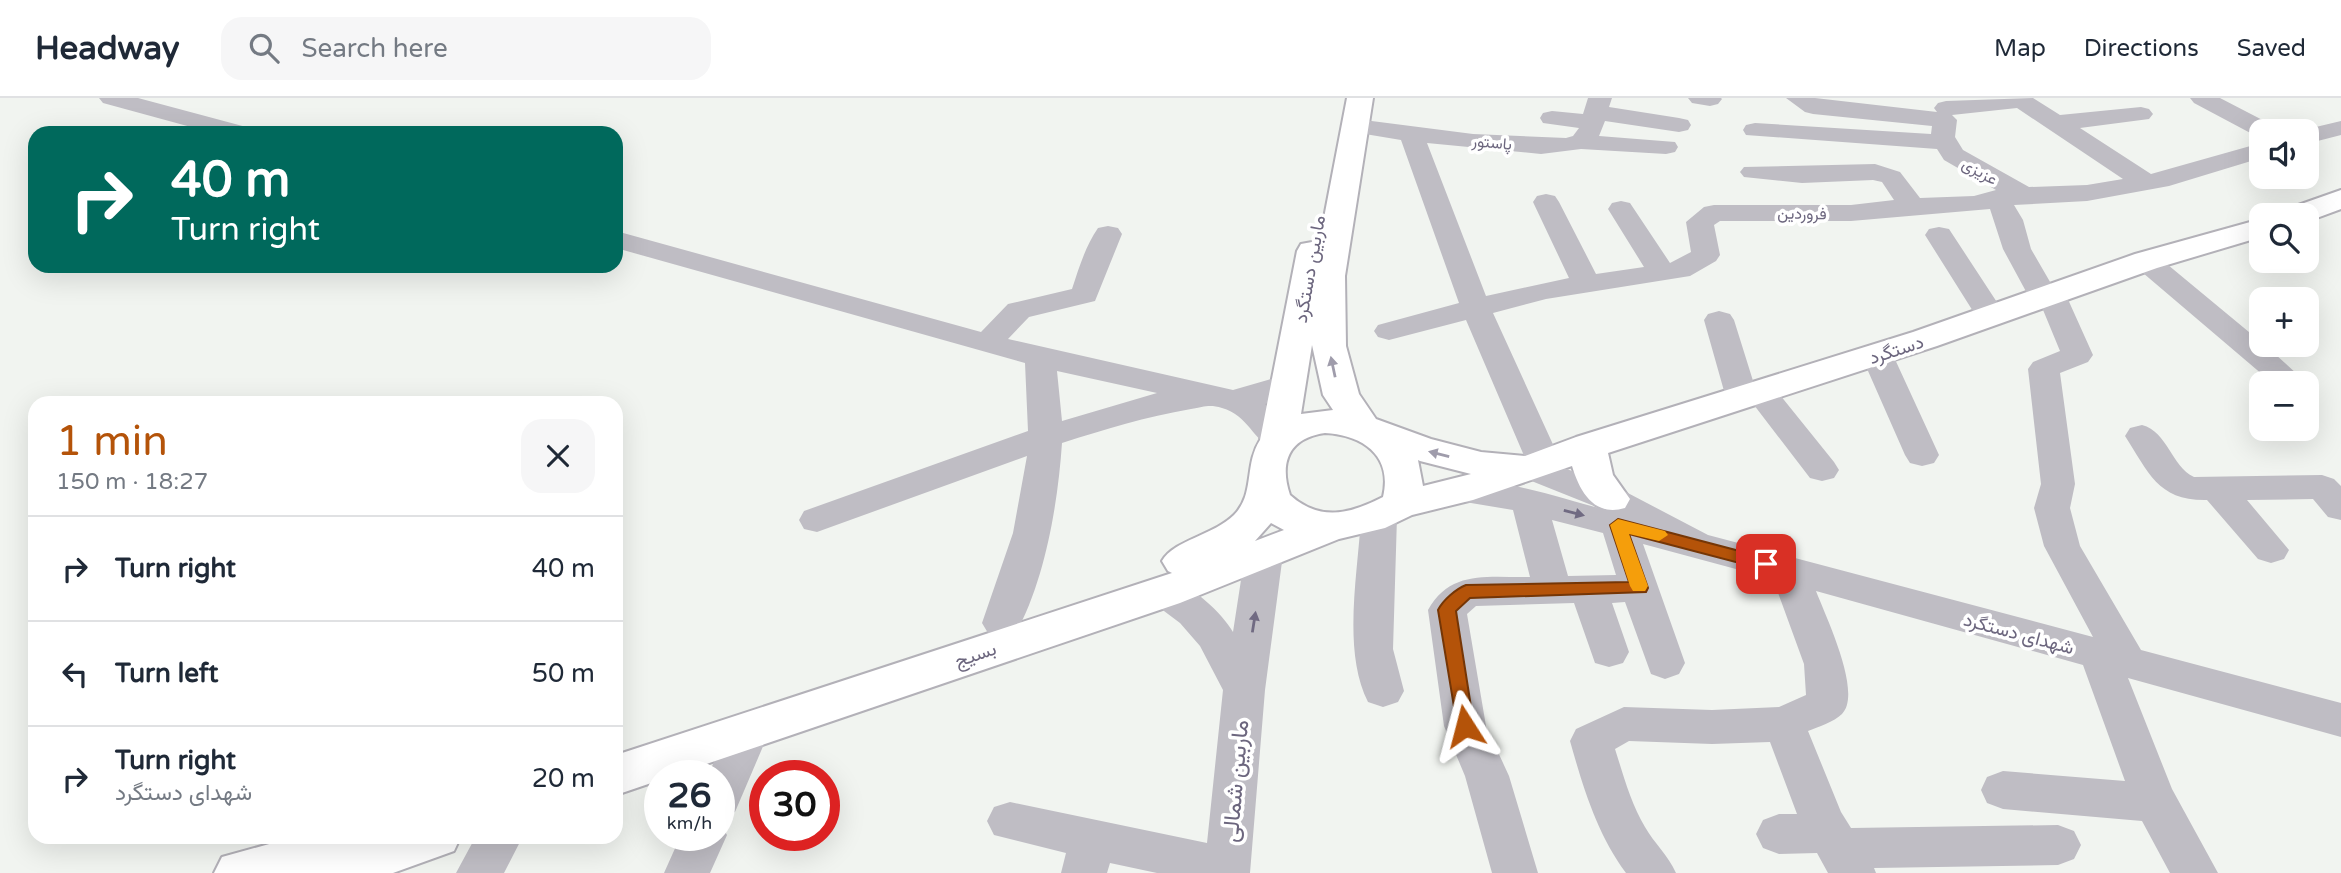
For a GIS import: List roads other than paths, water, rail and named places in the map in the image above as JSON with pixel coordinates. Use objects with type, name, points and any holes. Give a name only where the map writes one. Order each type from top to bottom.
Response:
[{"type":"main road","name":"ماربین دستگرد","points":[[1340,98],[1315,313],[1329,346],[1341,396],[1363,427]]},
{"type":"main road","name":"ماربین دستگرد","points":[[1278,440],[1289,384],[1329,276],[1358,112]]},
{"type":"main road","points":[[2319,207],[2341,199]]},
{"type":"main road","name":"دستگرد","points":[[1390,510],[1460,491],[1534,477],[1589,446],[1877,355],[2146,261],[2249,231]]},
{"type":"main road","points":[[1345,422],[1363,427],[1381,440],[1398,459],[1407,486],[1390,510],[1332,527],[1306,523],[1288,515],[1275,503],[1268,490],[1267,471],[1278,440],[1294,428],[1309,423],[1345,422]]},
{"type":"main road","name":"دستگرد","points":[[1363,427],[1420,449],[1534,477]]},
{"type":"main road","points":[[1589,446],[1591,470],[1615,512]]},
{"type":"main road","name":"بسیج","points":[[623,749],[1207,552],[1254,518],[1268,490]]},
{"type":"main road","name":"بسیج","points":[[623,773],[1165,592],[1332,527]]},
{"type":"main road","points":[[240,873],[292,861],[341,844]]},
{"type":"main road","points":[[328,873],[413,844]]},
{"type":"street","points":[[111,98],[215,126]]},
{"type":"street","points":[[1798,98],[1813,107],[1843,104],[1945,117]]},
{"type":"street","points":[[1755,130],[1945,117],[2022,101],[2146,182]]},
{"type":"street","points":[[2203,110],[2249,137]]},
{"type":"street","name":"پاستور","points":[[1358,112],[1411,134],[1513,145],[1566,145],[1592,118]]},
{"type":"street","points":[[2056,123],[2141,114]]},
{"type":"street","name":"عزیزی","points":[[1945,117],[1952,155],[2010,197]]},
{"type":"street","points":[[1552,118],[1592,118],[1679,125]]},
{"type":"street","points":[[1592,118],[1666,147]]},
{"type":"street","points":[[2319,134],[2341,128]]},
{"type":"street","points":[[1411,134],[1476,309],[1571,589],[1609,652]]},
{"type":"street","points":[[1450,139],[1464,169]]},
{"type":"street","name":"فروردین","points":[[1389,331],[1545,290],[1680,270],[1706,255],[1700,222],[1714,213],[1851,213],[1912,206],[1974,204],[2010,197],[2087,193],[2169,178],[2249,148]]},
{"type":"street","points":[[1753,172],[1802,175],[1875,172],[1891,177],[1912,206]]},
{"type":"street","points":[[2010,197],[2009,220],[2017,249],[2048,296],[2077,355],[2044,369],[2057,484],[2052,508],[2062,546],[2113,658],[2117,708],[2158,803],[2195,873]]},
{"type":"street","points":[[1546,202],[1587,284]]},
{"type":"street","points":[[1621,209],[1662,272]]},
{"type":"street","points":[[987,344],[1019,310],[1085,295],[1095,261],[1108,233]]},
{"type":"street","points":[[1940,235],[1992,316]]},
{"type":"street","points":[[623,241],[1040,358],[1233,400],[1258,412],[1278,440]]},
{"type":"street","points":[[2146,261],[2277,371]]},
{"type":"street","points":[[1718,320],[1751,395],[1822,470]]},
{"type":"street","points":[[1877,355],[1922,455]]},
{"type":"street","points":[[1002,623],[1019,580],[1040,485],[1045,437],[1040,358]]},
{"type":"street","points":[[817,520],[1045,437],[1153,404],[1193,399],[1233,400],[1260,395],[1289,384]]},
{"type":"street","points":[[2142,436],[2173,481],[2189,489],[2322,487],[2341,508]]},
{"type":"street","name":"شهدای دستگرد","points":[[1534,477],[1696,545],[2341,720]]},
{"type":"street","points":[[2217,489],[2271,550]]},
{"type":"street","points":[[1383,691],[1373,649],[1390,510]]},
{"type":"street","points":[[1615,512],[1665,663]]},
{"type":"street","name":"ماربین شمالی","points":[[1227,870],[1244,690],[1264,554]]},
{"type":"street","points":[[1653,873],[1627,839],[1603,780],[1591,741],[1624,724],[1712,727],[1784,724],[1827,703],[1824,664],[1789,570]]},
{"type":"street","points":[[1514,873],[1487,776],[1465,726],[1447,610],[1466,592],[1640,588]]},
{"type":"street","points":[[1165,592],[1194,613],[1215,636],[1244,690]]},
{"type":"street","points":[[1784,724],[1840,851]]},
{"type":"street","points":[[735,762],[749,730]]},
{"type":"street","points":[[2003,790],[2158,803]]},
{"type":"street","points":[[1010,821],[1089,856],[1227,870]]},
{"type":"street","points":[[1779,834],[1840,851],[2058,845]]},
{"type":"street","points":[[479,873],[496,844]]},
{"type":"street","points":[[687,873],[697,851]]}]
